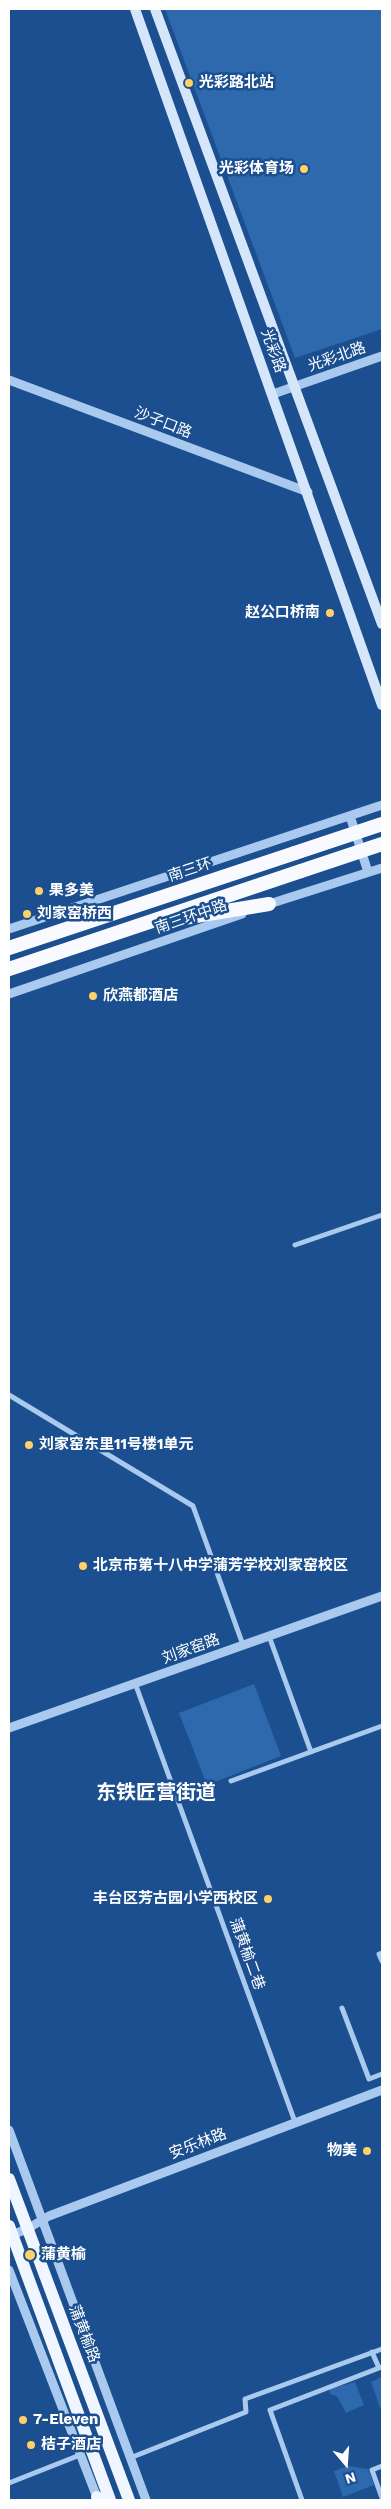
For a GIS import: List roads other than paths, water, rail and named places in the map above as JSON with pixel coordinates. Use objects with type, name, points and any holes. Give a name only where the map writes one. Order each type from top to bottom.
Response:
[{"type":"highway","name":"南三环","points":[[9,948],[382,824]]},
{"type":"highway","points":[[9,969],[382,844]]},
{"type":"highway","points":[[136,926],[269,904]]},
{"type":"main road","name":"光彩路","points":[[135,9],[382,705]]},
{"type":"main road","name":"光彩路","points":[[155,9],[382,624]]},
{"type":"main road","name":"蒲黄榆路","points":[[9,2179],[129,2500]]},
{"type":"main road","points":[[11,2237],[110,2500]]},
{"type":"street","name":"光彩北路","points":[[273,394],[382,356]]},
{"type":"street","name":"沙子口路","points":[[9,380],[308,492]]},
{"type":"street","points":[[9,929],[382,805]]},
{"type":"street","points":[[350,816],[368,872]]},
{"type":"street","name":"南三环中路","points":[[9,994],[269,904],[382,868]]},
{"type":"street","points":[[295,1245],[382,1215]]},
{"type":"street","points":[[9,1395],[193,1506],[242,1645]]},
{"type":"street","name":"刘家窑路","points":[[9,1728],[382,1596]]},
{"type":"street","points":[[269,1636],[311,1752]]},
{"type":"street","name":"蒲黄榆二巷","points":[[135,1683],[295,2122]]},
{"type":"street","points":[[231,1781],[382,1726]]},
{"type":"street","points":[[382,1952],[380,1954],[382,1961]]},
{"type":"street","points":[[342,2008],[369,2079],[382,2074]]},
{"type":"street","name":"安乐林路","points":[[11,2237],[42,2219],[382,2090]]},
{"type":"street","points":[[9,2130],[146,2500]]},
{"type":"street","points":[[9,2270],[80,2455],[99,2499]]},
{"type":"street","points":[[130,2458],[246,2412],[245,2399],[382,2349]]},
{"type":"street","points":[[302,2500],[270,2410],[381,2368],[372,2352]]},
{"type":"street","points":[[9,2483],[80,2455]]},
{"type":"street","points":[[382,2466],[372,2470],[382,2498]]},
{"type":"place","name":"光彩路北站","points":[[189,83]]},
{"type":"place","name":"光彩体育场","points":[[304,169]]},
{"type":"place","name":"赵公口桥南","points":[[330,613]]},
{"type":"place","name":"果多美","points":[[39,891]]},
{"type":"place","name":"刘家窑桥西","points":[[27,914]]},
{"type":"place","name":"欣燕都酒店","points":[[93,996]]},
{"type":"place","name":"刘家窑东里11号楼1单元","points":[[29,1445]]},
{"type":"place","name":"北京市第十八中学蒲芳学校刘家窑校区","points":[[83,1566]]},
{"type":"place","name":"丰台区芳古园小学西校区","points":[[268,1899]]},
{"type":"place","name":"物美","points":[[367,2151]]},
{"type":"place","name":"蒲黄榆","points":[[30,2255]]},
{"type":"place","name":"7-Eleven","points":[[23,2420]]},
{"type":"place","name":"桔子酒店","points":[[31,2445]]},
{"type":"district","name":"东铁匠营街道","points":[[156,1793]]}]
